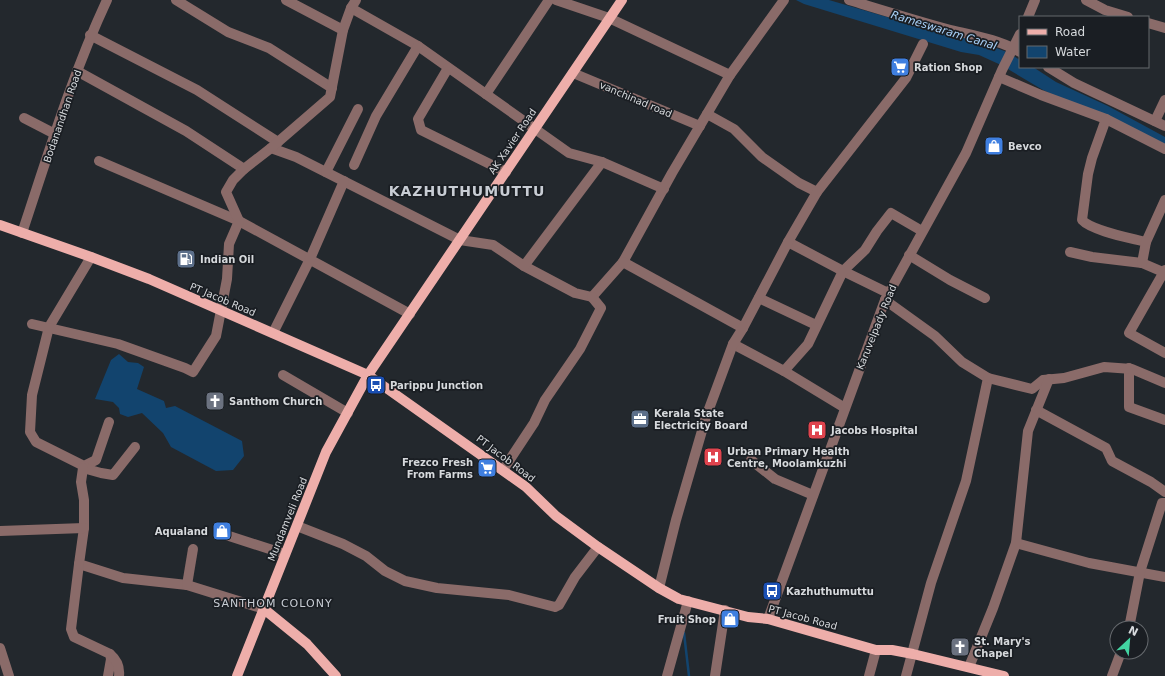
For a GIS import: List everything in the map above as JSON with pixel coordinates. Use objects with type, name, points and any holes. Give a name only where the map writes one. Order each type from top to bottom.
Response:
[{"type":"main road","name":"AK Xavier Road","points":[[368,375],[622,0]]},
{"type":"main road","name":"PT Jacob Road","points":[[0,225],[149,279],[221,312],[368,375],[526,487],[556,516],[598,547],[659,588],[679,599],[748,617],[768,619],[876,650],[892,650],[913,654],[970,670],[1004,676]]},
{"type":"main road","name":"Mundamveli Road","points":[[237,676],[326,452],[368,375]]},
{"type":"main road","points":[[264,609],[307,644],[336,676]]},
{"type":"street","name":"Bodanandhan Road","points":[[22,233],[90,35],[107,0]]},
{"type":"street","points":[[176,0],[228,32],[269,48],[332,88]]},
{"type":"street","points":[[286,0],[343,30]]},
{"type":"street","points":[[486,94],[548,0]]},
{"type":"street","points":[[556,0],[609,18],[730,75]]},
{"type":"street","points":[[592,297],[623,262],[730,75],[784,0]]},
{"type":"street","points":[[849,0],[905,18],[988,40],[1015,50]]},
{"type":"street","points":[[1028,16],[1035,0]]},
{"type":"street","points":[[1086,0],[1105,10],[1125,16]]},
{"type":"street","points":[[32,324],[49,326],[118,344],[185,368],[192,372],[216,336],[227,279],[229,244],[239,222],[226,192],[233,180],[244,169],[330,97],[343,30],[353,4],[418,46],[569,153],[602,162],[664,189]]},
{"type":"street","points":[[1149,23],[1165,28]]},
{"type":"street","points":[[90,35],[197,90],[274,145],[296,157],[460,240],[493,245],[524,266],[575,293],[592,297],[601,308],[580,349],[545,400],[534,423],[503,470]]},
{"type":"street","name":"Karuvelpady Road","points":[[768,619],[887,297],[966,153],[1000,76],[1015,50],[1019,37]]},
{"type":"street","points":[[659,588],[676,520],[706,417],[733,344],[817,192],[906,78],[923,44]]},
{"type":"street","points":[[354,165],[376,116],[418,46]]},
{"type":"street","points":[[448,68],[418,119],[421,130],[506,172]]},
{"type":"street","points":[[1050,68],[1074,84],[1165,126]]},
{"type":"street","points":[[77,71],[186,132],[244,169]]},
{"type":"street","name":"vanchinad road","points":[[573,73],[700,126]]},
{"type":"street","points":[[1000,76],[1041,95],[1106,119],[1165,150]]},
{"type":"street","points":[[1155,121],[1165,100]]},
{"type":"street","points":[[326,172],[358,109]]},
{"type":"street","points":[[707,114],[734,129],[762,157],[799,183],[817,192]]},
{"type":"street","points":[[24,118],[55,134]]},
{"type":"street","points":[[1106,119],[1096,144],[1088,174],[1082,220],[1090,226],[1146,242]]},
{"type":"street","points":[[99,161],[239,222],[410,314]]},
{"type":"street","points":[[524,266],[602,162]]},
{"type":"street","points":[[272,333],[310,259],[344,181]]},
{"type":"street","points":[[1142,263],[1146,242],[1165,200]]},
{"type":"street","points":[[784,371],[808,344],[843,271],[866,250],[890,213],[922,232]]},
{"type":"street","points":[[788,242],[843,271],[887,297],[935,336],[962,362],[988,378],[1032,389],[1042,380],[1064,378],[1104,367],[1129,368],[1165,383]]},
{"type":"street","points":[[1070,252],[1092,257],[1142,263],[1164,271],[1129,333],[1165,353]]},
{"type":"street","points":[[909,256],[985,298]]},
{"type":"street","points":[[91,257],[49,326],[32,395],[30,432],[36,442],[84,467],[112,475],[134,447]]},
{"type":"street","points":[[623,262],[743,328]]},
{"type":"street","points":[[759,298],[816,326]]},
{"type":"street","points":[[733,344],[784,371],[845,408]]},
{"type":"street","points":[[1129,368],[1129,407],[1165,420]]},
{"type":"street","points":[[284,375],[348,413]]},
{"type":"street","points":[[906,676],[931,583],[966,481],[988,378]]},
{"type":"street","points":[[970,670],[1016,543],[1028,431],[1050,380]]},
{"type":"street","points":[[1036,410],[1106,448],[1112,461],[1151,482],[1165,492]]},
{"type":"street","points":[[109,422],[96,460],[84,467],[81,482],[84,500],[84,528],[71,629],[74,638],[110,654],[115,659],[119,669],[119,676]]},
{"type":"street","points":[[751,460],[775,479],[813,495]]},
{"type":"street","points":[[1131,620],[1140,572],[1162,503],[1165,503]]},
{"type":"street","points":[[297,526],[343,544],[366,556],[385,571],[405,581],[437,588],[509,595],[555,607],[559,605],[575,577],[598,547]]},
{"type":"street","points":[[0,531],[84,528]]},
{"type":"street","points":[[226,535],[285,554]]},
{"type":"street","points":[[1016,543],[1089,563],[1165,577]]},
{"type":"street","points":[[187,585],[193,549]]},
{"type":"street","points":[[79,564],[123,578],[187,585],[264,609]]},
{"type":"street","points":[[667,676],[688,601]]},
{"type":"street","points":[[715,676],[725,610]]},
{"type":"street","points":[[0,648],[9,676]]},
{"type":"street","points":[[869,676],[876,650]]},
{"type":"street","points":[[108,676],[111,659],[110,654]]},
{"type":"street","points":[[1112,676],[1118,660]]},
{"type":"water","points":[[796,0],[829,0],[928,29],[977,41],[1007,52],[1019,59],[1019,68],[1035,68],[1056,82],[1108,106],[1165,137],[1165,147],[1043,90],[1001,65],[979,55],[961,52],[804,4]]},
{"type":"water","points":[[119,354],[128,362],[138,363],[144,367],[137,389],[164,401],[166,408],[175,406],[242,441],[244,456],[233,470],[216,471],[171,447],[163,433],[142,413],[128,417],[120,414],[119,408],[113,402],[95,399],[111,360]]},
{"type":"waterway","points":[[684,633],[689,676]]},
{"type":"place","name":"Ration Shop","points":[[900,67]]},
{"type":"place","name":"Bevco","points":[[994,146]]},
{"type":"place","name":"Indian Oil","points":[[186,259]]},
{"type":"place","name":"Parippu Junction","points":[[376,385]]},
{"type":"place","name":"Santhom Church","points":[[215,401]]},
{"type":"place","name":"Kerala State Electricity Board","points":[[640,419]]},
{"type":"place","name":"Jacobs Hospital","points":[[817,430]]},
{"type":"place","name":"Urban Primary Health Centre, Moolamkuzhi","points":[[713,457]]},
{"type":"place","name":"Frezco Fresh From Farms","points":[[487,468]]},
{"type":"place","name":"Aqualand","points":[[222,531]]},
{"type":"place","name":"Kazhuthumuttu","points":[[772,591]]},
{"type":"place","name":"Fruit Shop","points":[[730,619]]},
{"type":"place","name":"St. Mary's Chapel","points":[[960,647]]},
{"type":"district","name":"KAZHUTHUMUTTU","points":[[467,191]]},
{"type":"district","name":"SANTHOM COLONY","points":[[273,603]]},
{"type":"water label","name":"Rameswaram Canal","points":[[944,30]]}]
